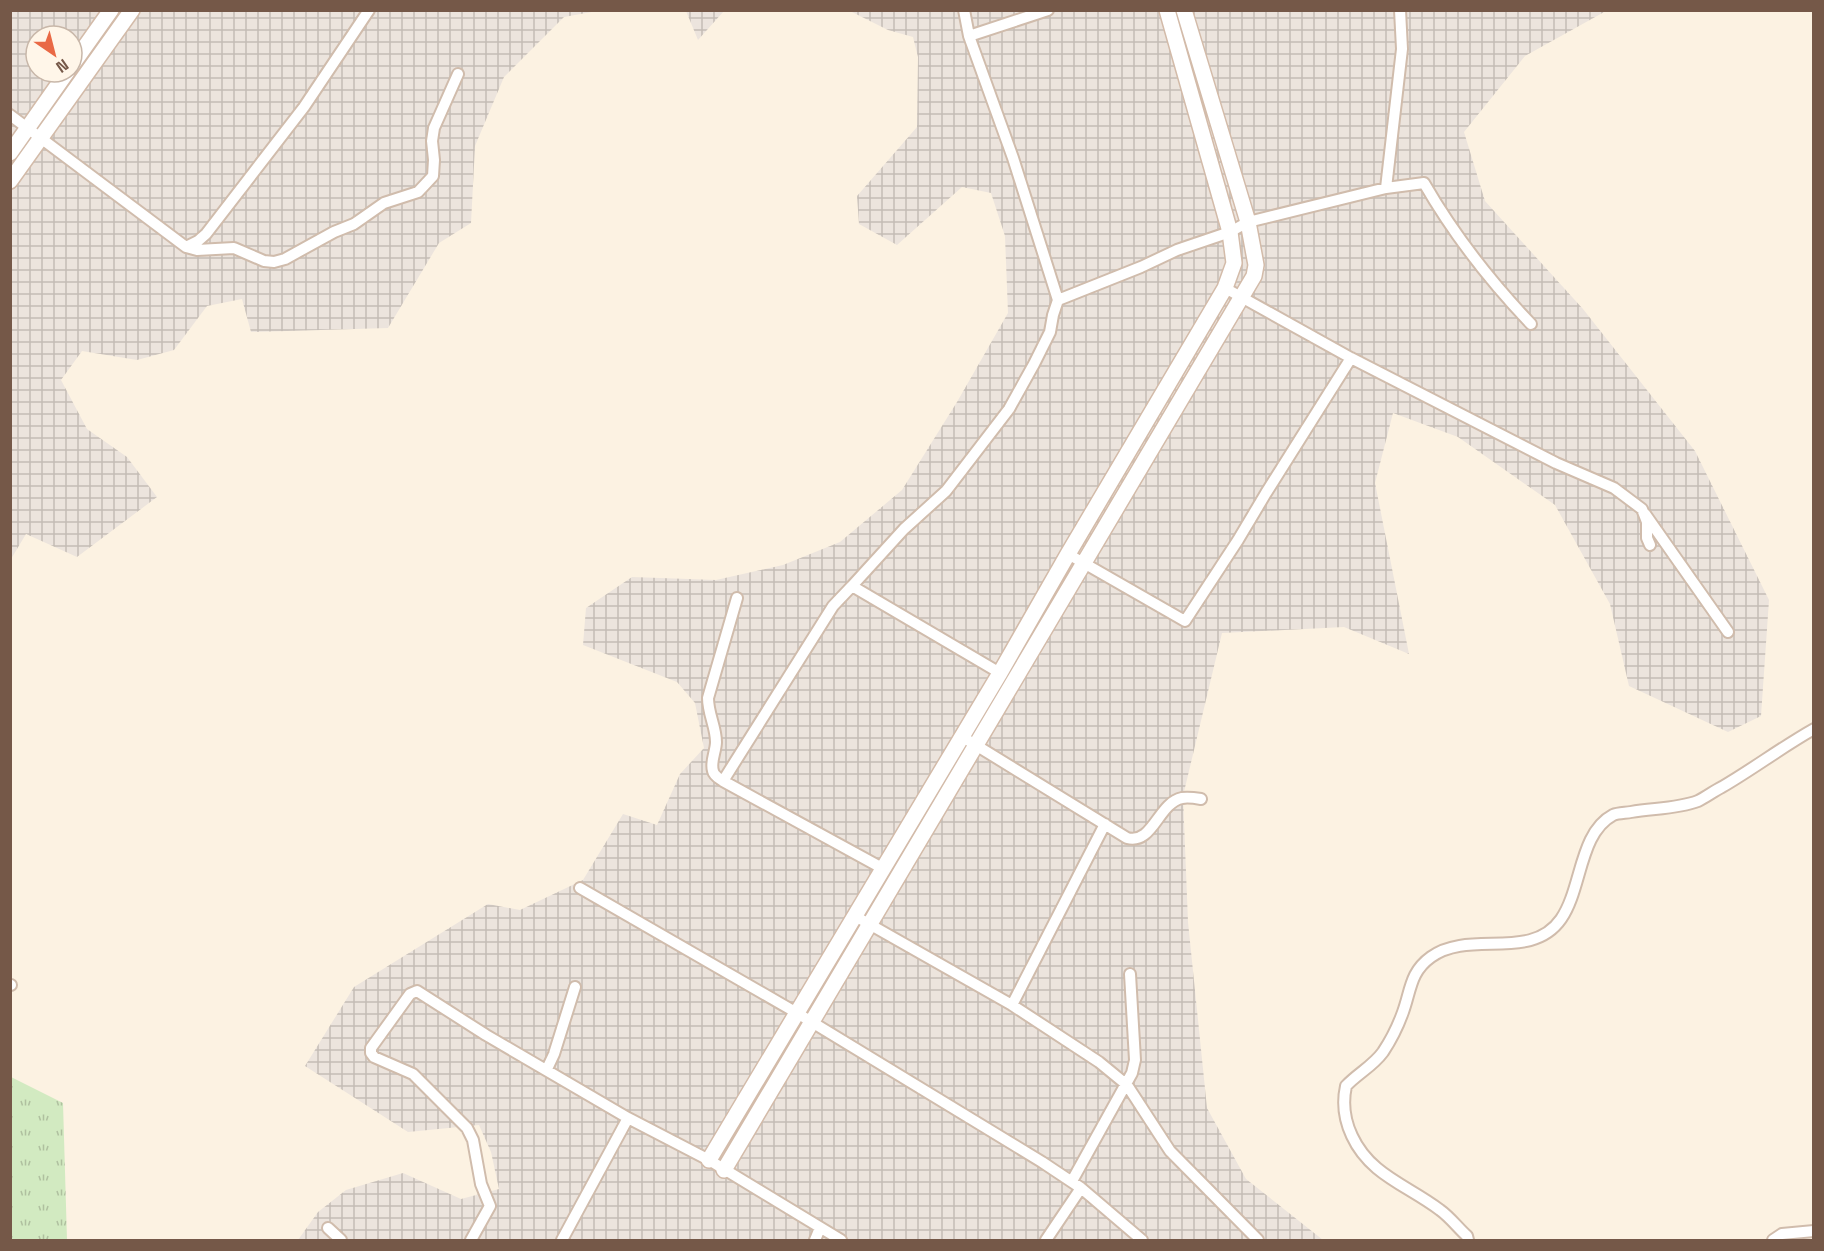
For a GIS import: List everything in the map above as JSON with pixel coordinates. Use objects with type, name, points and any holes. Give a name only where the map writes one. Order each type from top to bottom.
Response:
[{"type":"street","points":[[84,48],[111,10]]},
{"type":"street","points":[[10,182],[132,10]]},
{"type":"street","points":[[186,247],[206,234],[304,107],[369,10]]},
{"type":"street","points":[[723,781],[833,606],[904,529],[946,491],[1009,409],[1050,332],[1058,300],[1013,158],[969,36],[964,10]]},
{"type":"street","points":[[969,36],[1048,10]]},
{"type":"street","points":[[709,1161],[1000,673],[1225,288],[1234,263],[1230,231],[1167,10]]},
{"type":"street","points":[[724,1170],[1254,276],[1256,265],[1248,222],[1184,10]]},
{"type":"street","points":[[1386,188],[1402,49],[1400,10]]},
{"type":"street","points":[[10,115],[186,247],[197,250],[234,248],[264,261],[274,262],[285,259],[334,232],[354,224],[384,203],[418,192],[433,176],[434,128],[458,74]]},
{"type":"street","points":[[10,153],[59,84]]},
{"type":"street","points":[[1058,300],[1248,222],[1386,188],[1424,183],[1483,272],[1531,324]]},
{"type":"street","points":[[1225,288],[1351,358],[1556,463],[1614,488],[1642,508],[1728,632]]},
{"type":"street","points":[[1068,554],[1185,621],[1351,358]]},
{"type":"street","points":[[1642,508],[1647,522],[1647,538],[1650,545]]},
{"type":"street","points":[[852,586],[1000,673]]},
{"type":"street","points":[[737,598],[708,698],[716,743],[712,770],[723,781],[882,868]]},
{"type":"street","points":[[1468,1240],[1467,1236],[1441,1211],[1371,1165],[1358,1150],[1346,1125],[1343,1108],[1346,1086],[1382,1054],[1403,1012],[1414,975],[1432,956],[1445,950],[1477,944],[1532,941],[1551,930],[1562,918],[1588,846],[1599,827],[1614,815],[1697,801],[1814,729]]},
{"type":"street","points":[[961,736],[1105,825],[1134,840],[1140,839],[1173,801],[1180,798],[1201,799]]},
{"type":"street","points":[[1012,1005],[1105,825]]},
{"type":"street","points":[[580,888],[797,1013],[1076,1184],[1140,1239]]},
{"type":"street","points":[[855,916],[1012,1005],[1099,1062],[1126,1085],[1170,1151],[1258,1240]]},
{"type":"street","points":[[1046,1240],[1132,1073],[1135,1060],[1130,974]]},
{"type":"street","points":[[547,1069],[554,1054],[574,987]]},
{"type":"street","points":[[471,1240],[490,1206],[481,1184],[473,1140],[467,1128],[413,1074],[374,1057],[371,1053],[371,1048],[410,994],[417,992],[486,1035],[628,1118],[709,1161],[841,1240]]},
{"type":"street","points":[[562,1240],[628,1118]]},
{"type":"street","points":[[328,1228],[341,1240]]},
{"type":"street","points":[[815,1240],[820,1228]]},
{"type":"street","points":[[1773,1240],[1782,1234],[1814,1231]]},
{"type":"shaded area","points":[[11,11],[597,11],[564,17],[504,77],[475,146],[471,223],[439,243],[388,328],[251,332],[242,299],[207,306],[174,350],[137,360],[82,351],[61,380],[87,429],[127,457],[157,497],[77,557],[26,534],[11,559]]},
{"type":"shaded area","points":[[686,11],[724,11],[698,40]]},
{"type":"shaded area","points":[[850,11],[1606,11],[1525,56],[1464,132],[1485,201],[1583,309],[1695,451],[1769,600],[1761,716],[1728,732],[1629,686],[1610,604],[1555,505],[1458,437],[1393,413],[1375,483],[1409,654],[1344,627],[1222,633],[1183,796],[1188,922],[1207,1108],[1246,1179],[1323,1240],[298,1240],[318,1212],[346,1190],[403,1173],[461,1199],[499,1189],[491,1152],[479,1125],[408,1132],[305,1066],[354,987],[488,904],[520,910],[583,880],[623,814],[657,825],[680,774],[704,748],[695,703],[677,682],[583,645],[586,608],[632,577],[716,580],[783,565],[840,542],[902,490],[957,402],[1008,313],[1005,236],[991,193],[962,187],[897,245],[859,224],[857,196],[917,127],[918,57],[913,37],[888,30]]},
{"type":"green space","points":[[11,1077],[63,1103],[67,1240],[11,1240]]}]
